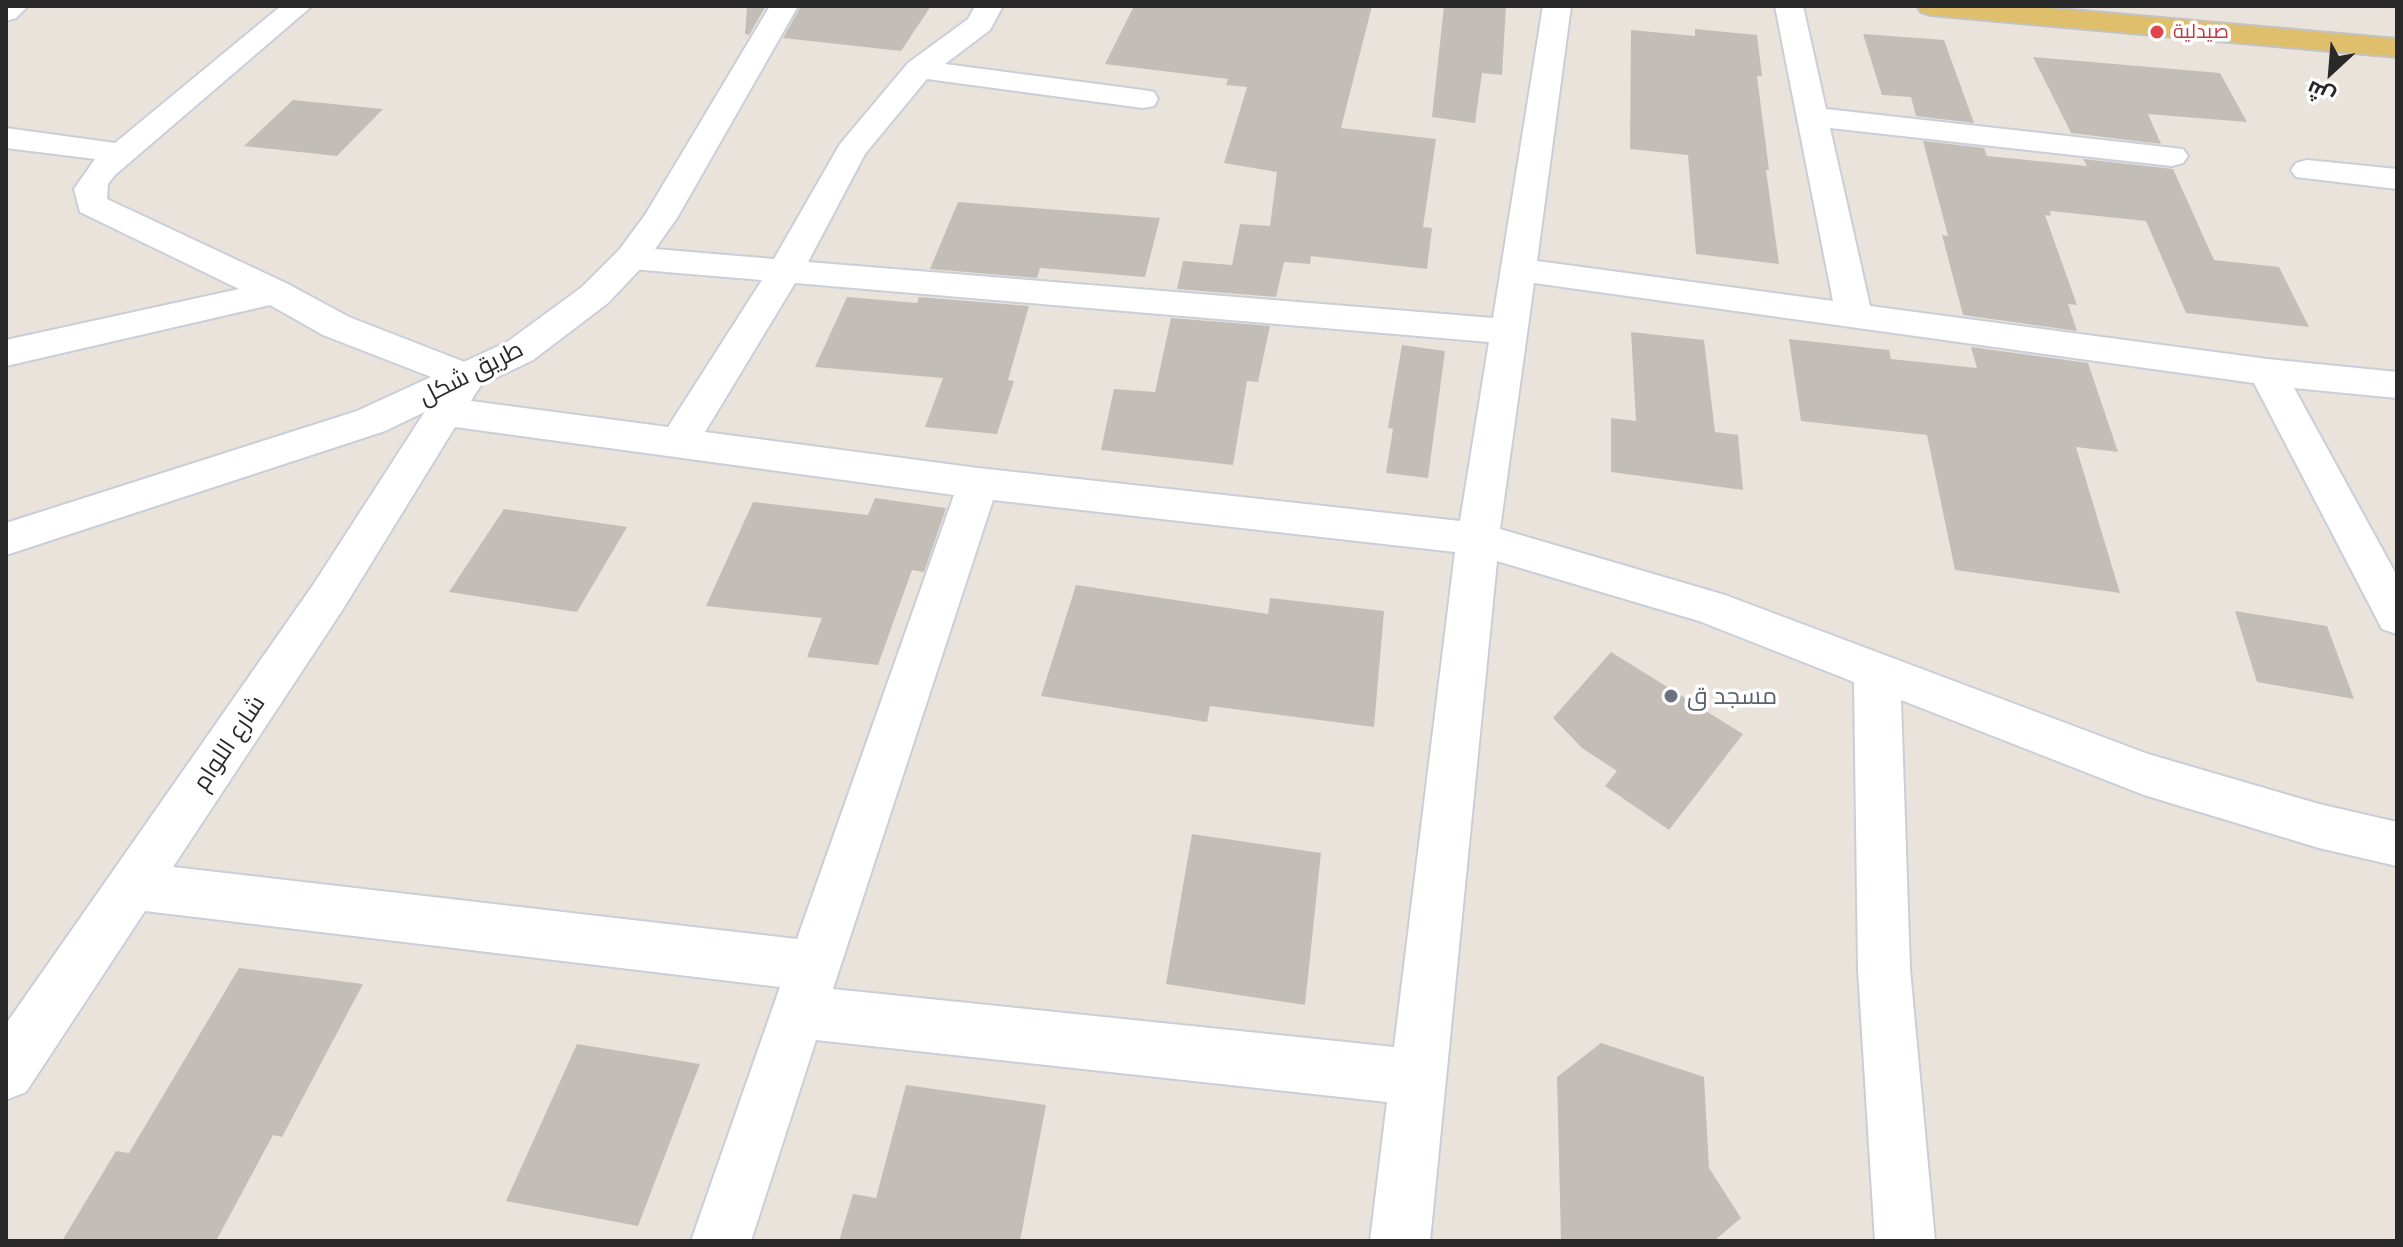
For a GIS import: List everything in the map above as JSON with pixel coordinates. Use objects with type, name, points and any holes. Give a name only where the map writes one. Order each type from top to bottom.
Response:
[{"type":"main road","points":[[1931,6],[2397,48]]},
{"type":"street","points":[[6,12],[14,6]]},
{"type":"street","points":[[298,6],[120,153],[91,181],[89,194],[92,205],[275,292],[457,395],[678,444],[978,483],[1478,539],[1710,607],[2144,774],[2319,826],[2397,844]]},
{"type":"street","name":"طريق شكل","points":[[6,539],[457,395],[559,324],[595,295],[631,258],[660,218],[784,6]]},
{"type":"street","points":[[678,444],[785,271],[851,151],[919,69],[980,24],[989,6]]},
{"type":"street","points":[[1400,1241],[1478,539],[1557,6]]},
{"type":"street","points":[[1789,6],[1854,315]]},
{"type":"street","points":[[919,69],[1143,99]]},
{"type":"street","points":[[1813,117],[2172,156]]},
{"type":"street","points":[[6,138],[120,153]]},
{"type":"street","points":[[2307,170],[2397,179]]},
{"type":"street","points":[[631,258],[1508,331]]},
{"type":"street","points":[[1520,270],[2267,372],[2397,385]]},
{"type":"street","points":[[6,353],[275,292]]},
{"type":"street","points":[[2267,372],[2397,617]]},
{"type":"street","name":"شارع اللوام","points":[[6,1072],[457,395]]},
{"type":"street","points":[[721,1241],[978,483]]},
{"type":"street","points":[[1877,673],[1884,969],[1905,1241]]},
{"type":"street","points":[[132,886],[806,989],[1417,1077]]},
{"type":"building","points":[[747,6],[766,6],[749,35],[745,34]]},
{"type":"building","points":[[801,6],[931,6],[901,51],[783,38]]},
{"type":"building","points":[[1134,6],[1372,6],[1341,128],[1436,139],[1423,227],[1432,228],[1427,269],[1311,256],[1310,264],[1284,262],[1276,297],[1177,289],[1183,261],[1232,265],[1240,224],[1270,226],[1277,172],[1224,163],[1247,87],[1226,85],[1228,79],[1105,64]]},
{"type":"building","points":[[1444,6],[1506,6],[1502,75],[1482,73],[1475,123],[1432,117]]},
{"type":"building","points":[[1695,29],[1757,35],[1762,76],[1757,76],[1769,170],[1766,170],[1779,264],[1696,254],[1688,155],[1630,149],[1631,30],[1695,36]]},
{"type":"building","points":[[1863,34],[1944,40],[1974,123],[1916,116],[1911,97],[1882,95]]},
{"type":"building","points":[[2033,57],[2220,73],[2247,122],[2148,114],[2161,144],[2071,133]]},
{"type":"building","points":[[293,100],[383,109],[337,156],[244,146]]},
{"type":"building","points":[[1923,141],[1984,148],[1987,156],[2087,166],[2083,159],[2173,169],[2214,260],[2279,267],[2309,327],[2186,313],[2146,221],[2050,211],[2051,216],[2045,215],[2077,305],[2068,304],[2077,331],[1963,315],[1942,235],[1948,236]]},
{"type":"building","points":[[958,202],[1160,218],[1145,277],[1040,268],[1037,278],[930,269]]},
{"type":"building","points":[[847,297],[917,303],[919,297],[1029,306],[1008,380],[1014,381],[997,434],[925,427],[943,378],[815,367]]},
{"type":"building","points":[[1171,318],[1270,326],[1258,382],[1247,381],[1233,465],[1101,450],[1114,389],[1155,392]]},
{"type":"building","points":[[1631,332],[1704,340],[1715,432],[1738,435],[1743,490],[1611,472],[1611,418],[1636,421]]},
{"type":"building","points":[[1789,339],[1889,350],[1891,359],[1977,368],[1971,347],[2088,363],[2118,452],[2076,447],[2120,593],[1955,570],[1927,435],[1801,421]]},
{"type":"building","points":[[1402,345],[1445,351],[1428,478],[1386,473],[1393,429],[1388,428]]},
{"type":"building","points":[[875,498],[946,508],[924,572],[912,570],[878,665],[807,657],[822,618],[706,606],[753,502],[868,515]]},
{"type":"building","points":[[504,509],[627,527],[577,612],[449,592]]},
{"type":"building","points":[[1076,585],[1268,614],[1270,598],[1384,611],[1374,727],[1210,706],[1207,722],[1041,696]]},
{"type":"building","points":[[2235,611],[2327,626],[2354,699],[2257,682]]},
{"type":"building","points":[[1611,652],[1743,734],[1669,830],[1605,786],[1617,771],[1582,748],[1553,718]]},
{"type":"building","points":[[1192,834],[1321,853],[1305,1005],[1166,984]]},
{"type":"building","points":[[239,968],[363,984],[282,1137],[273,1135],[216,1241],[62,1241],[116,1151],[129,1153]]},
{"type":"building","points":[[1601,1043],[1704,1077],[1709,1168],[1741,1218],[1714,1241],[1561,1241],[1557,1077]]},
{"type":"building","points":[[577,1044],[700,1064],[638,1226],[506,1201]]},
{"type":"building","points":[[906,1085],[1046,1105],[1020,1241],[839,1241],[853,1194],[876,1198]]},
{"type":"place","name":"صيدلية","points":[[2157,32]]},
{"type":"place","name":"مسجد ق","points":[[1671,696]]}]
